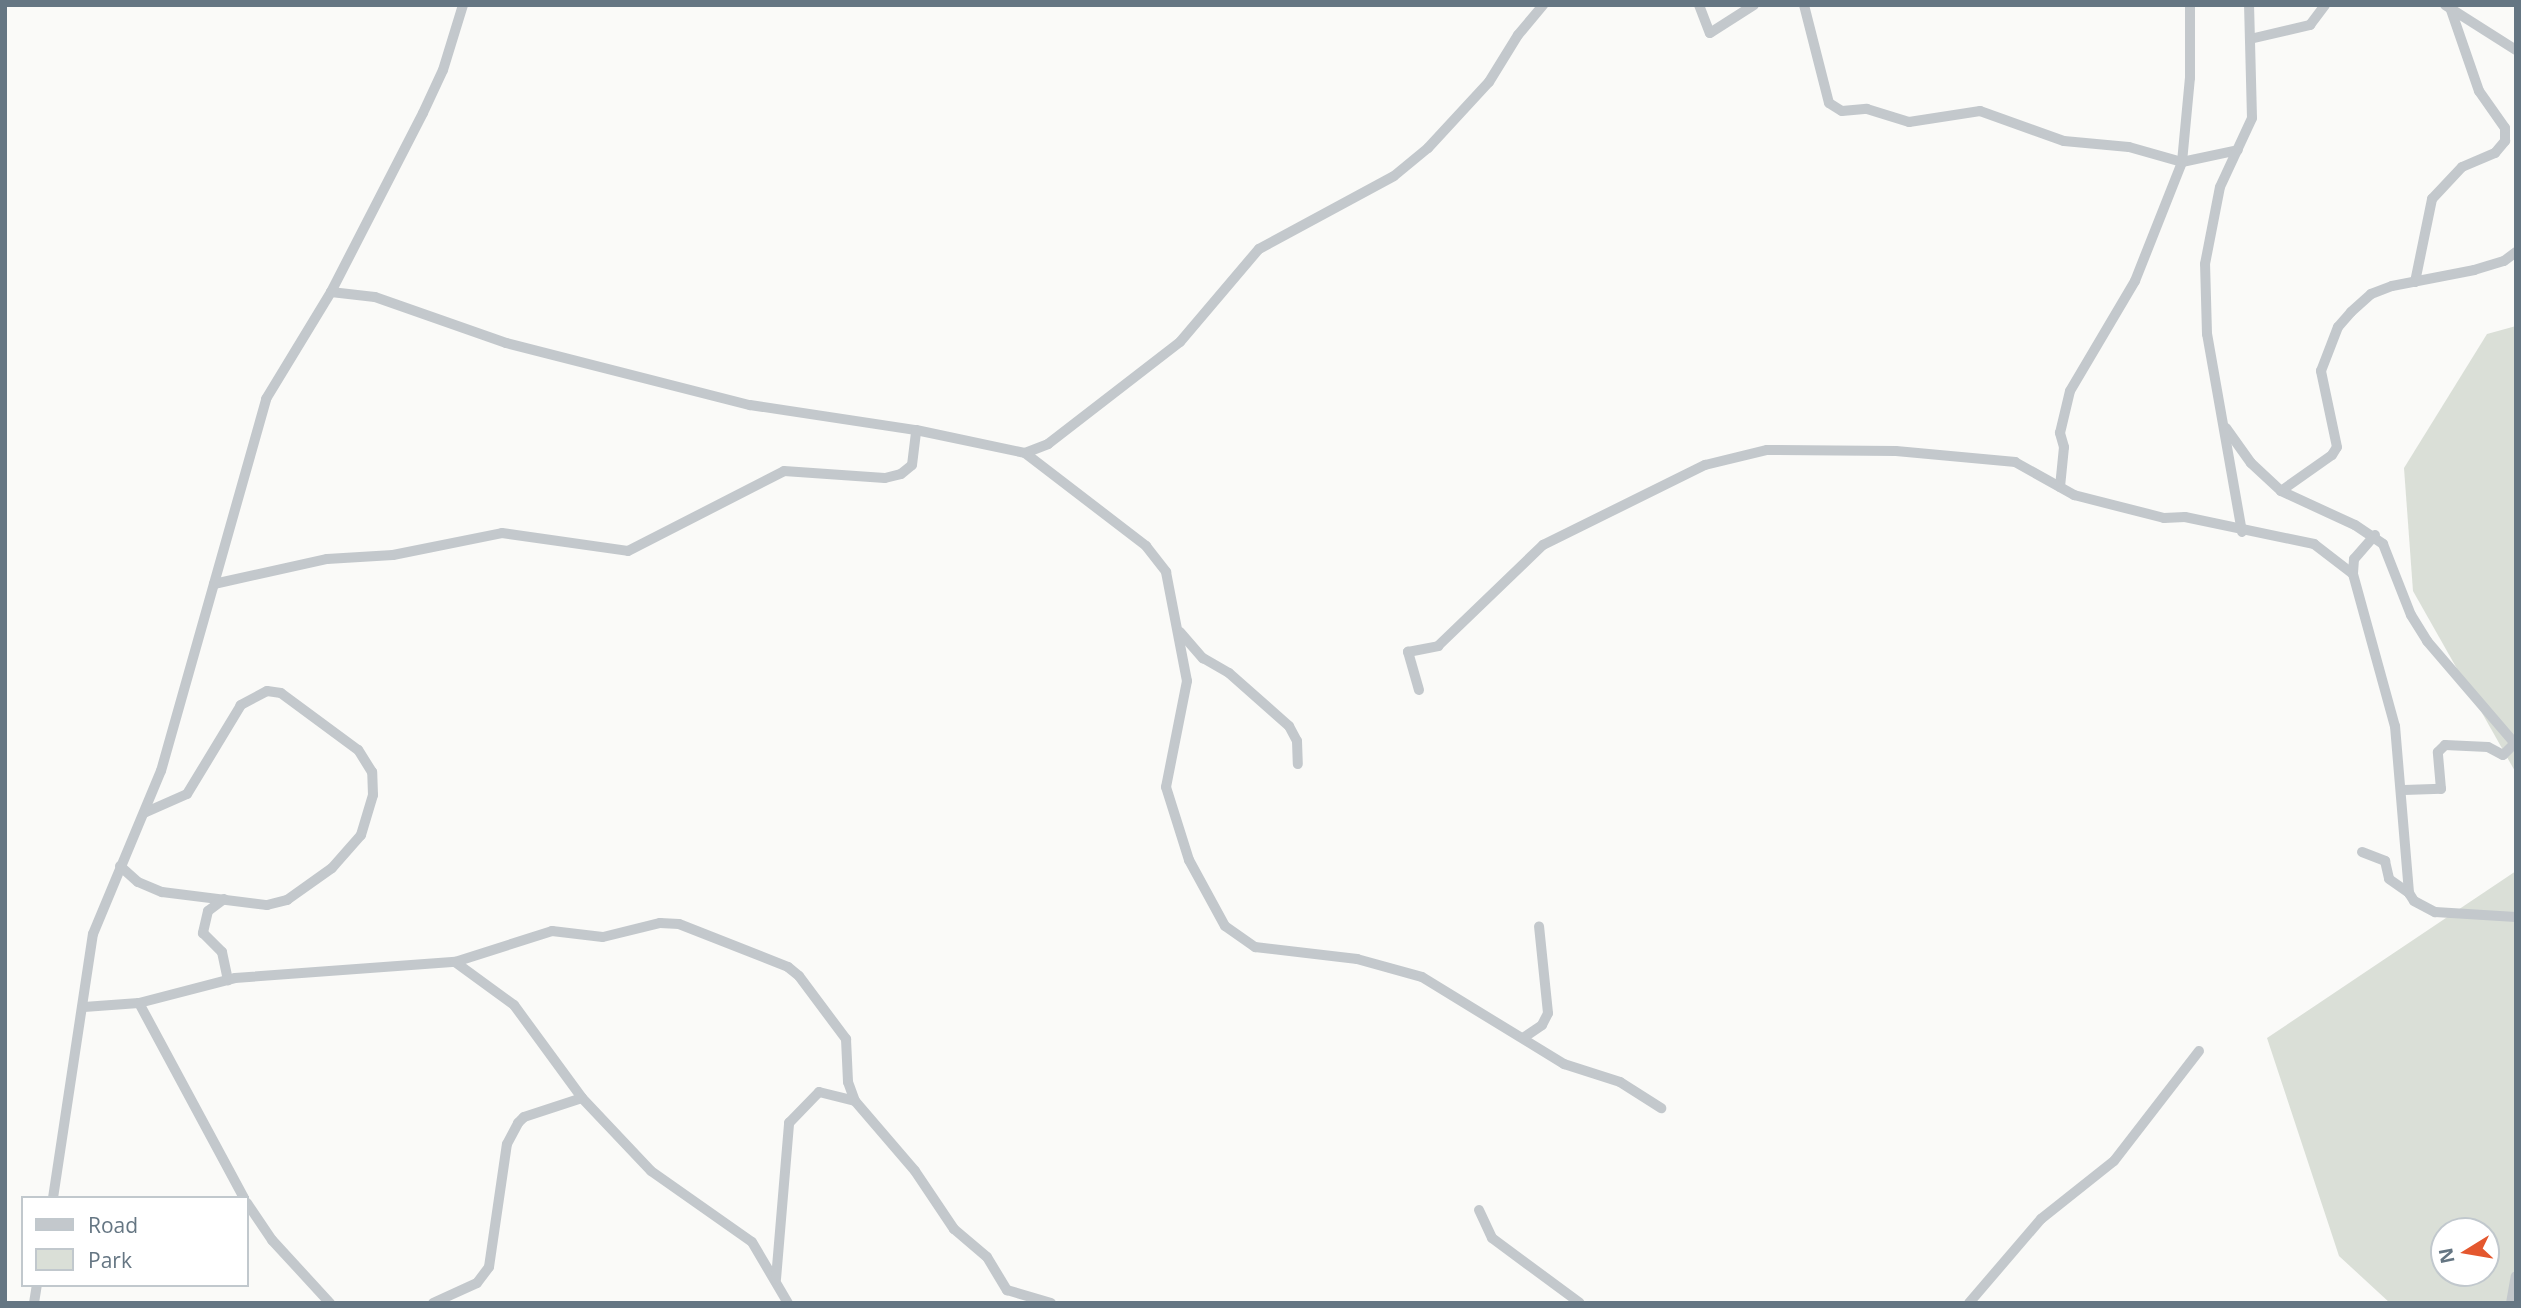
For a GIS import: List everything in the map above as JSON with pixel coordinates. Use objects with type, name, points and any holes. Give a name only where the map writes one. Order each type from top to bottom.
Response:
[{"type":"street","points":[[53,1196],[93,934],[161,771],[266,400],[331,292],[443,70],[463,5]]},
{"type":"street","points":[[1025,453],[1048,444],[1180,342],[1259,249],[1371,190],[1427,148],[1489,82],[1518,35],[1543,5]]},
{"type":"street","points":[[1699,5],[1710,33],[1754,5]]},
{"type":"street","points":[[1804,5],[1829,103],[1842,111],[1867,109],[1909,122],[1980,111],[2064,141],[2129,147],[2182,162],[2238,150]]},
{"type":"street","points":[[2060,487],[2064,447],[2060,433],[2070,391],[2135,281],[2182,162],[2190,78],[2190,5]]},
{"type":"street","points":[[2242,532],[2207,334],[2205,264],[2220,187],[2238,150],[2254,105],[2249,5]]},
{"type":"street","points":[[2250,38],[2310,25],[2325,5]]},
{"type":"street","points":[[2448,8],[2516,50]]},
{"type":"street","points":[[2415,282],[2432,199],[2462,167],[2495,153],[2505,141],[2505,128],[2479,91],[2448,8]]},
{"type":"street","points":[[2281,491],[2332,455],[2337,447],[2321,371],[2338,327],[2371,294],[2504,261],[2516,252]]},
{"type":"street","points":[[331,292],[375,298],[506,343],[698,393],[809,416],[916,430],[1025,453],[1079,491],[1158,560],[1170,586],[1187,681],[1166,787],[1189,860],[1225,926],[1255,947],[1399,968],[1439,986],[1564,1064],[1639,1091],[1661,1108]]},
{"type":"street","points":[[2223,423],[2251,463],[2281,491],[2375,535],[2388,552],[2411,615],[2427,641],[2515,744],[2503,755],[2488,747],[2445,745],[2438,752],[2441,789],[2404,790]]},
{"type":"street","points":[[214,584],[327,559],[393,555],[502,533],[628,551],[784,471],[886,478],[901,474],[912,465],[916,430]]},
{"type":"street","points":[[1419,690],[1408,652],[1438,646],[1544,544],[1705,465],[1767,450],[1896,451],[2015,462],[2074,495],[2164,518],[2186,517],[2242,532],[2314,544],[2353,574]]},
{"type":"street","points":[[2375,535],[2354,559],[2353,574],[2392,710],[2404,790],[2409,893],[2413,901],[2435,912],[2516,917]]},
{"type":"street","points":[[1180,632],[1203,658],[1229,673],[1289,726],[1297,741],[1298,764]]},
{"type":"street","points":[[120,866],[138,882],[162,892],[278,904],[332,867],[361,835],[370,815],[372,772],[358,750],[281,693],[267,691],[242,705],[187,794],[144,813]]},
{"type":"street","points":[[2361,852],[2385,861],[2389,878],[2409,893]]},
{"type":"street","points":[[224,899],[208,911],[202,933],[222,952],[228,979]]},
{"type":"street","points":[[84,1007],[139,1003],[228,979],[455,962],[552,931],[603,937],[660,923],[679,924],[788,967],[799,976],[846,1039],[848,1082],[855,1101],[915,1171],[954,1229],[987,1257],[1007,1290],[1051,1303]]},
{"type":"street","points":[[1523,1038],[1542,1025],[1548,1013],[1539,926]]},
{"type":"street","points":[[455,962],[521,1013],[582,1098],[651,1171],[742,1233],[776,1279],[788,1303]]},
{"type":"street","points":[[139,1003],[243,1196]]},
{"type":"street","points":[[1969,1303],[2041,1219],[2114,1161],[2199,1051]]},
{"type":"street","points":[[776,1279],[789,1123],[819,1092],[855,1101]]},
{"type":"street","points":[[433,1303],[477,1283],[489,1267],[506,1144],[518,1123],[524,1117],[582,1098]]},
{"type":"street","points":[[248,1204],[272,1240],[330,1303]]},
{"type":"street","points":[[1479,1210],[1492,1238],[1580,1303]]},
{"type":"street","points":[[2511,1303],[2516,1276]]},
{"type":"green space","points":[[2516,326],[2516,773],[2413,591],[2404,468],[2487,334]]},
{"type":"green space","points":[[2516,871],[2516,1303],[2390,1303],[2339,1256],[2267,1038]]}]
